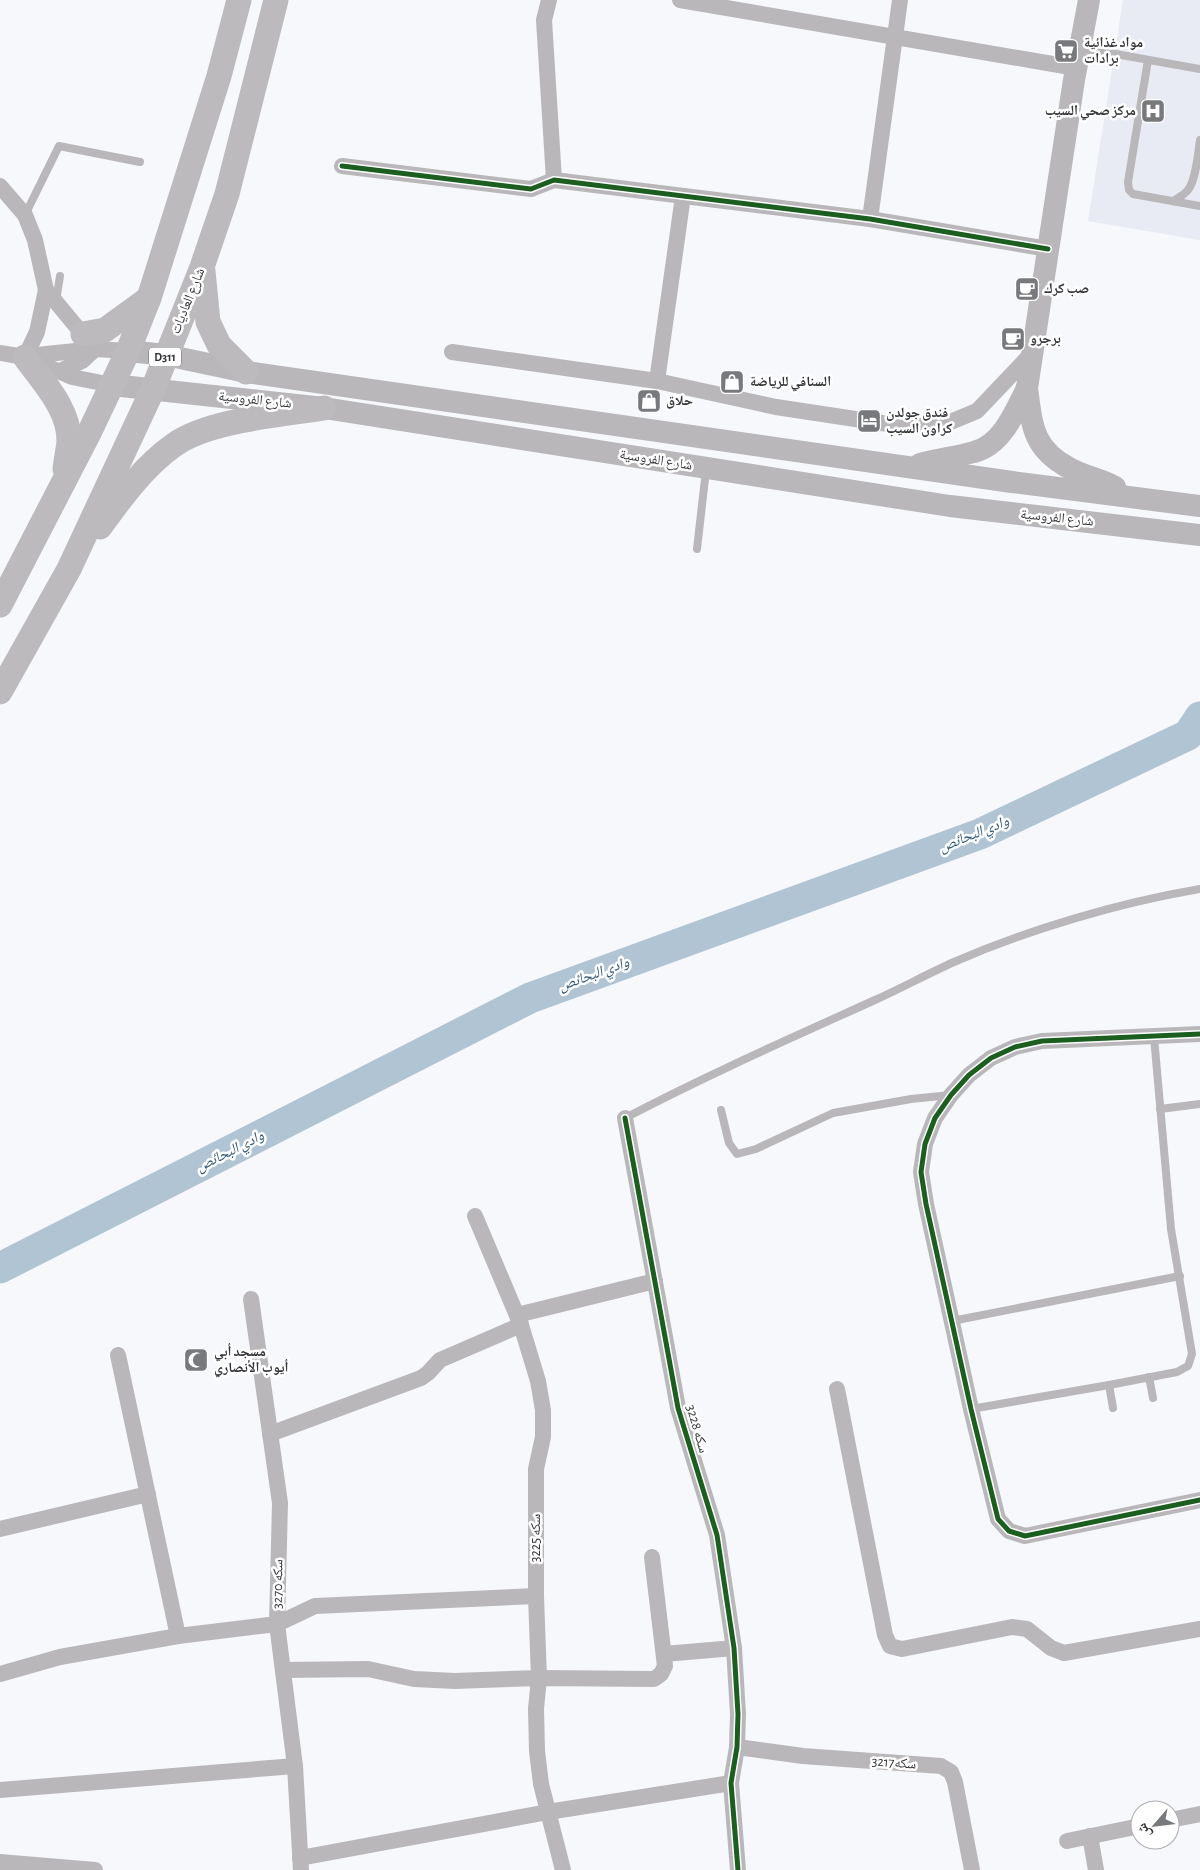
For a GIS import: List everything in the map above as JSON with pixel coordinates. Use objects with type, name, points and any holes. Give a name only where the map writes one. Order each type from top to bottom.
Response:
[{"type":"main road","name":"D311","points":[[0,605],[62,489],[128,351],[149,298],[219,76],[239,0]]},
{"type":"main road","name":"شارع العاديات","points":[[0,692],[69,569],[153,389],[202,267],[226,194],[276,0]]},
{"type":"main road","points":[[1089,0],[1078,58],[1027,388],[1035,436],[1047,453],[1069,468],[1108,483],[1133,497]]},
{"type":"main road","points":[[202,267],[208,322],[219,345],[246,372]]},
{"type":"main road","points":[[89,342],[149,298]]},
{"type":"main road","name":"شارع الفروسية","points":[[128,351],[166,356],[246,372],[1012,482],[1200,506]]},
{"type":"main road","points":[[25,356],[56,401],[66,422],[69,440],[62,489]]},
{"type":"main road","name":"شارع الفروسية","points":[[112,385],[324,408],[950,506],[1200,535]]},
{"type":"main road","points":[[910,466],[975,452],[991,444],[1006,427],[1027,388]]},
{"type":"main road","points":[[69,569],[110,512],[145,470],[174,445],[198,432],[227,424],[324,408]]},
{"type":"street","points":[[549,0],[544,20],[554,180]]},
{"type":"street","points":[[680,0],[894,36],[1078,58]]},
{"type":"street","points":[[870,219],[900,0]]},
{"type":"street","points":[[342,166],[531,189],[554,180],[870,219],[1048,248]]},
{"type":"street","points":[[0,186],[25,215],[36,240],[51,296],[89,342]]},
{"type":"street","points":[[657,381],[683,196]]},
{"type":"street","points":[[25,356],[51,296]]},
{"type":"street","points":[[60,371],[82,361],[89,342]]},
{"type":"street","points":[[25,356],[89,342],[128,351]]},
{"type":"street","points":[[452,352],[657,381],[776,407],[908,427],[948,422],[977,411],[1032,354]]},
{"type":"street","points":[[0,353],[25,356],[72,377],[112,385]]},
{"type":"street","points":[[1200,1034],[1042,1041],[1015,1047],[990,1058],[969,1074],[950,1094],[935,1118],[925,1144],[921,1172],[971,1409],[998,1519],[1009,1531],[1024,1536],[1200,1500]]},
{"type":"street","name":"سكه 3228","points":[[625,1118],[678,1408],[717,1535],[734,1648],[738,1714],[737,1747],[731,1783],[738,1870]]},
{"type":"street","name":"سكه 3225","points":[[475,1216],[519,1320],[538,1381],[543,1410],[543,1437],[536,1469],[536,1596],[540,1678],[536,1708],[536,1751],[541,1784],[563,1870]]},
{"type":"street","points":[[270,1434],[421,1378],[440,1360],[519,1320],[655,1281]]},
{"type":"street","name":"سكه 3270","points":[[250,1299],[280,1502],[277,1624],[295,1766],[301,1864]]},
{"type":"street","points":[[118,1356],[178,1636]]},
{"type":"street","points":[[837,1389],[885,1635],[890,1646],[902,1649],[1012,1627],[1027,1629],[1051,1648],[1064,1653],[1200,1629]]},
{"type":"street","points":[[0,1529],[148,1494]]},
{"type":"street","points":[[283,1670],[368,1669],[414,1678],[455,1681],[540,1678],[654,1678],[661,1674],[665,1666],[652,1557]]},
{"type":"street","points":[[0,1674],[60,1657],[178,1636],[277,1624],[315,1606],[536,1596]]},
{"type":"street","points":[[664,1654],[734,1648]]},
{"type":"street","name":"سكه3217","points":[[737,1747],[803,1756],[941,1766],[951,1772],[955,1782],[972,1870]]},
{"type":"street","points":[[0,1790],[295,1766]]},
{"type":"street","points":[[301,1864],[548,1812],[731,1783]]},
{"type":"street","points":[[1180,1818],[1200,1814]]},
{"type":"street","points":[[1067,1841],[1130,1828]]},
{"type":"street","points":[[1090,1836],[1096,1870]]},
{"type":"street","points":[[0,1862],[94,1870]]},
{"type":"lane","points":[[1078,58],[1148,60],[1199,69]]},
{"type":"lane","points":[[1148,60],[1128,182],[1129,190],[1133,194],[1200,206]]},
{"type":"lane","points":[[1172,201],[1183,195],[1190,188],[1200,140]]},
{"type":"lane","points":[[25,215],[58,146],[140,162]]},
{"type":"lane","points":[[51,296],[60,276]]},
{"type":"lane","points":[[697,549],[707,468]]},
{"type":"lane","points":[[625,1118],[690,1084],[954,962],[1036,931],[1116,908],[1200,889]]},
{"type":"lane","points":[[971,1409],[1149,1378],[1183,1370],[1188,1366],[1192,1354],[1171,1229],[1154,1037]]},
{"type":"lane","points":[[720,1110],[729,1143],[737,1154],[756,1149],[833,1113],[950,1094]]},
{"type":"lane","points":[[1160,1109],[1200,1104]]},
{"type":"lane","points":[[952,1322],[1180,1276]]},
{"type":"lane","points":[[1149,1378],[1152,1398]]},
{"type":"lane","points":[[1109,1385],[1113,1408]]},
{"type":"shaded area","name":"مركز صحي السيب","points":[[1123,0],[1200,0],[1200,240],[1088,221]]},
{"type":"waterway","name":"وادي البحائص","points":[[0,1268],[530,998],[980,834],[1188,735],[1200,717]]},
{"type":"cycle path","points":[[342,166],[531,189],[554,180],[870,219],[1048,249]]},
{"type":"cycle path","points":[[1200,1034],[1042,1041],[1015,1047],[991,1058],[969,1075],[951,1095],[935,1118],[925,1144],[921,1172],[926,1204],[971,1409],[998,1519],[1009,1531],[1025,1536],[1200,1500]]},
{"type":"cycle path","points":[[625,1118],[678,1408],[717,1535],[734,1648],[738,1714],[737,1747],[731,1783],[738,1870]]},
{"type":"place","name":"مواد غذائية برادات","points":[[1066,51]]},
{"type":"place","name":"مركز صحي السيب","points":[[1153,111]]},
{"type":"place","name":"صب كرك","points":[[1027,289]]},
{"type":"place","name":"برجرو","points":[[1013,339]]},
{"type":"place","name":"السنافي للرياضة","points":[[732,382]]},
{"type":"place","name":"حلاق","points":[[649,401]]},
{"type":"place","name":"فندق جولدن كراون السيب","points":[[869,421]]},
{"type":"place","name":"مسجد أبي أيوب الأنصاري","points":[[196,1360]]}]
